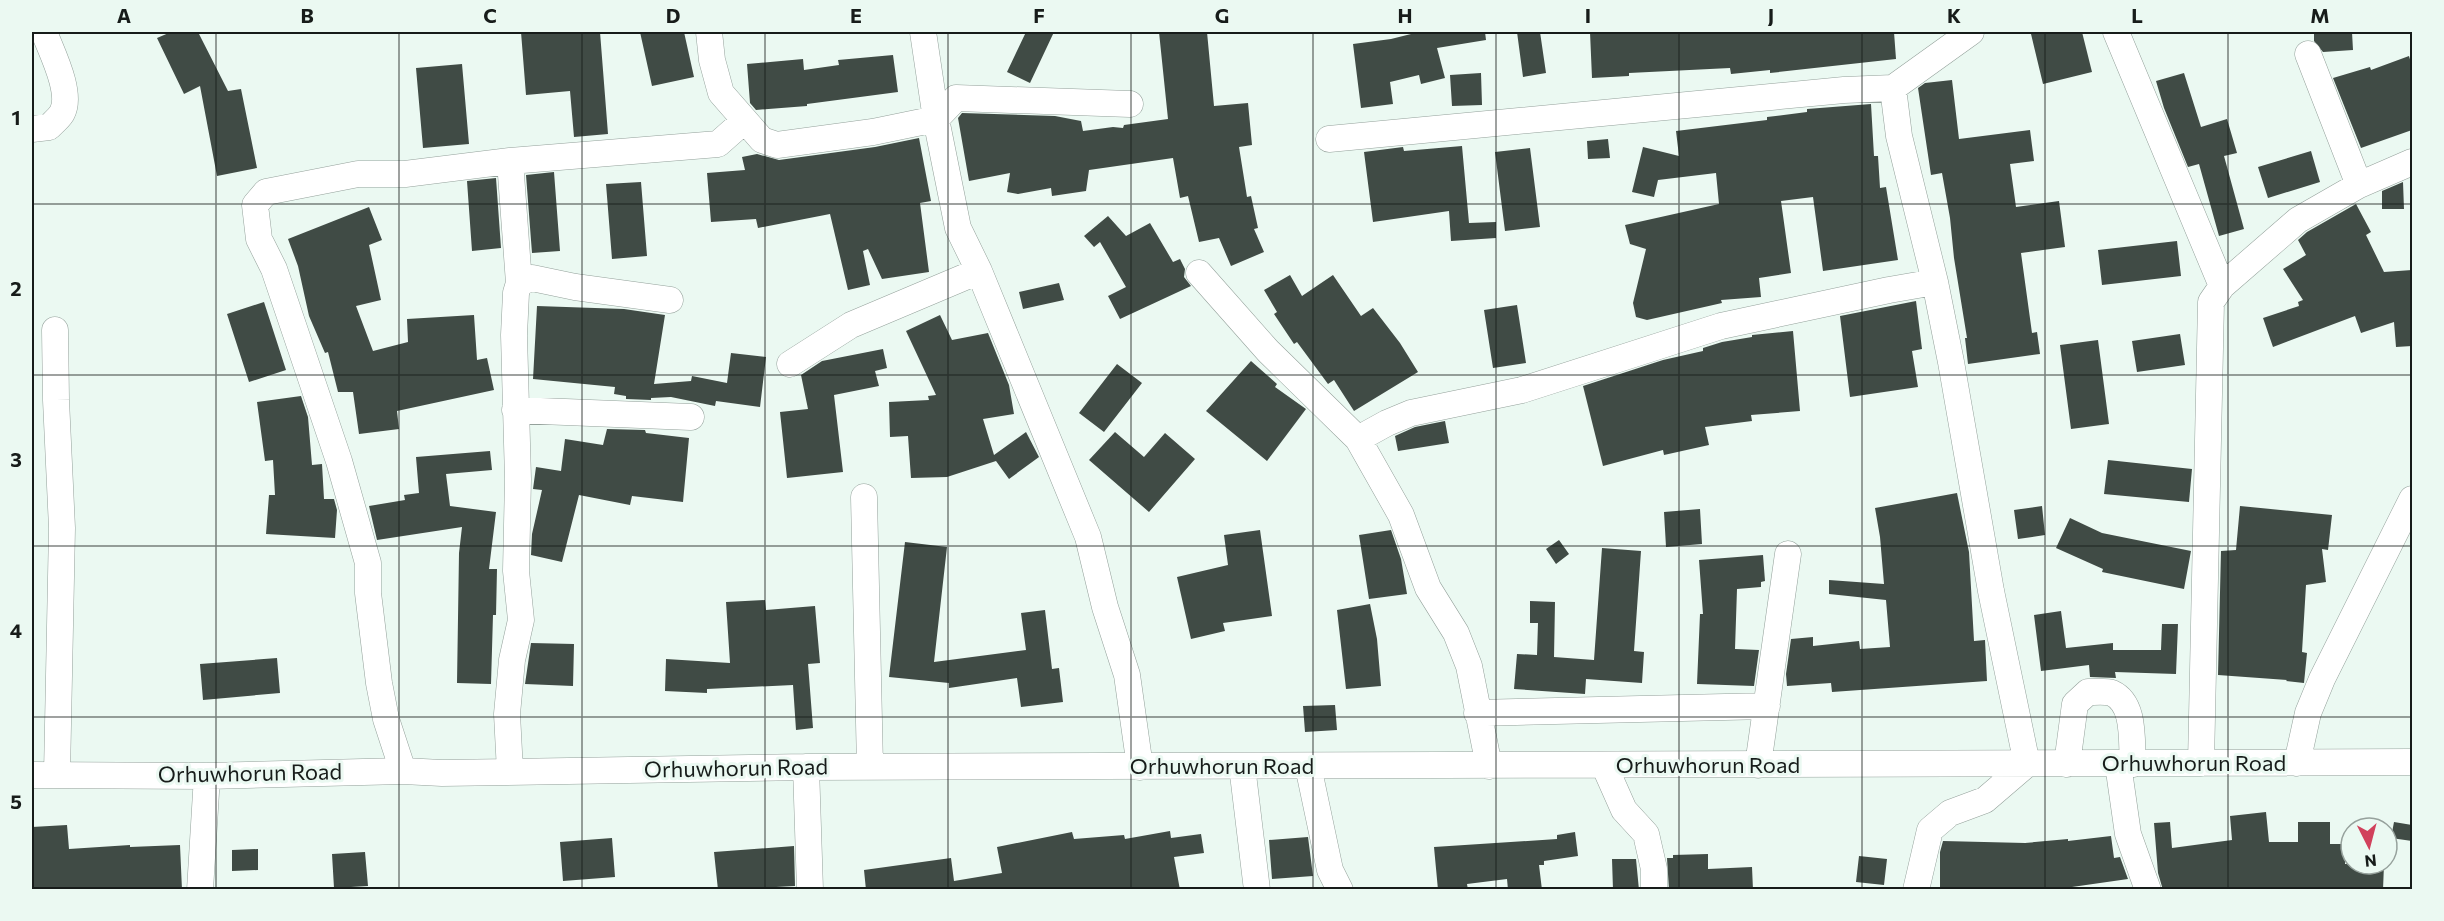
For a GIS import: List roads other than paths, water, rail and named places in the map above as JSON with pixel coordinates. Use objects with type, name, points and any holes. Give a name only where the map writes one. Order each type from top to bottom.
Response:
[{"type":"street","points":[[32,129],[50,127],[63,112],[65,102],[64,86],[44,32]]},
{"type":"street","points":[[709,32],[712,60],[721,93],[762,140],[777,145],[873,132],[936,119],[956,98],[1130,104]]},
{"type":"street","points":[[923,32],[936,119],[958,228],[979,271],[1088,537],[1126,675],[1140,767]]},
{"type":"street","points":[[1329,139],[1844,90],[1893,88],[1971,32]]},
{"type":"street","points":[[2116,32],[2222,286]]},
{"type":"street","points":[[2308,54],[2359,186]]},
{"type":"street","points":[[1893,88],[1899,136],[1935,282],[1991,591],[2027,764],[1985,800],[1950,813],[1930,830],[1916,890]]},
{"type":"street","points":[[403,771],[386,719],[379,683],[368,563],[339,461],[274,269],[259,239],[255,205],[266,192],[358,174],[405,174],[510,161],[718,144],[744,121]]},
{"type":"street","points":[[510,161],[519,283],[516,293],[514,335],[518,479],[516,571],[521,620],[512,660],[507,714],[510,771]]},
{"type":"street","points":[[2201,763],[2211,302],[2222,286],[2298,220],[2359,186],[2412,162]]},
{"type":"street","points":[[790,364],[851,325],[979,271]]},
{"type":"street","points":[[1199,273],[1268,351],[1359,440],[1401,515],[1428,588],[1456,633],[1469,666],[1489,766]]},
{"type":"street","points":[[519,283],[532,278],[670,300]]},
{"type":"street","points":[[1359,440],[1387,423],[1411,413],[1522,390],[1721,326],[1935,282]]},
{"type":"street","points":[[55,330],[62,528],[57,774]]},
{"type":"street","points":[[515,410],[691,417]]},
{"type":"street","points":[[864,497],[870,767]]},
{"type":"street","points":[[2297,762],[2308,713],[2322,679],[2412,498]]},
{"type":"street","points":[[1758,765],[1788,554]]},
{"type":"street","points":[[2067,764],[2075,704],[2088,692],[2111,693],[2125,704],[2129,716],[2126,764],[2128,834],[2148,890]]},
{"type":"street","points":[[1477,712],[1767,706]]},
{"type":"street","name":"Orhuwhorun Road","points":[[32,775],[207,776],[403,771],[442,773],[806,767],[2412,762]]},
{"type":"street","points":[[1604,765],[1624,810],[1646,834],[1653,868],[1654,890]]},
{"type":"street","points":[[1242,766],[1257,890]]},
{"type":"street","points":[[1308,766],[1330,870],[1340,890]]},
{"type":"street","points":[[806,767],[810,890]]},
{"type":"street","points":[[200,890],[207,776]]}]
